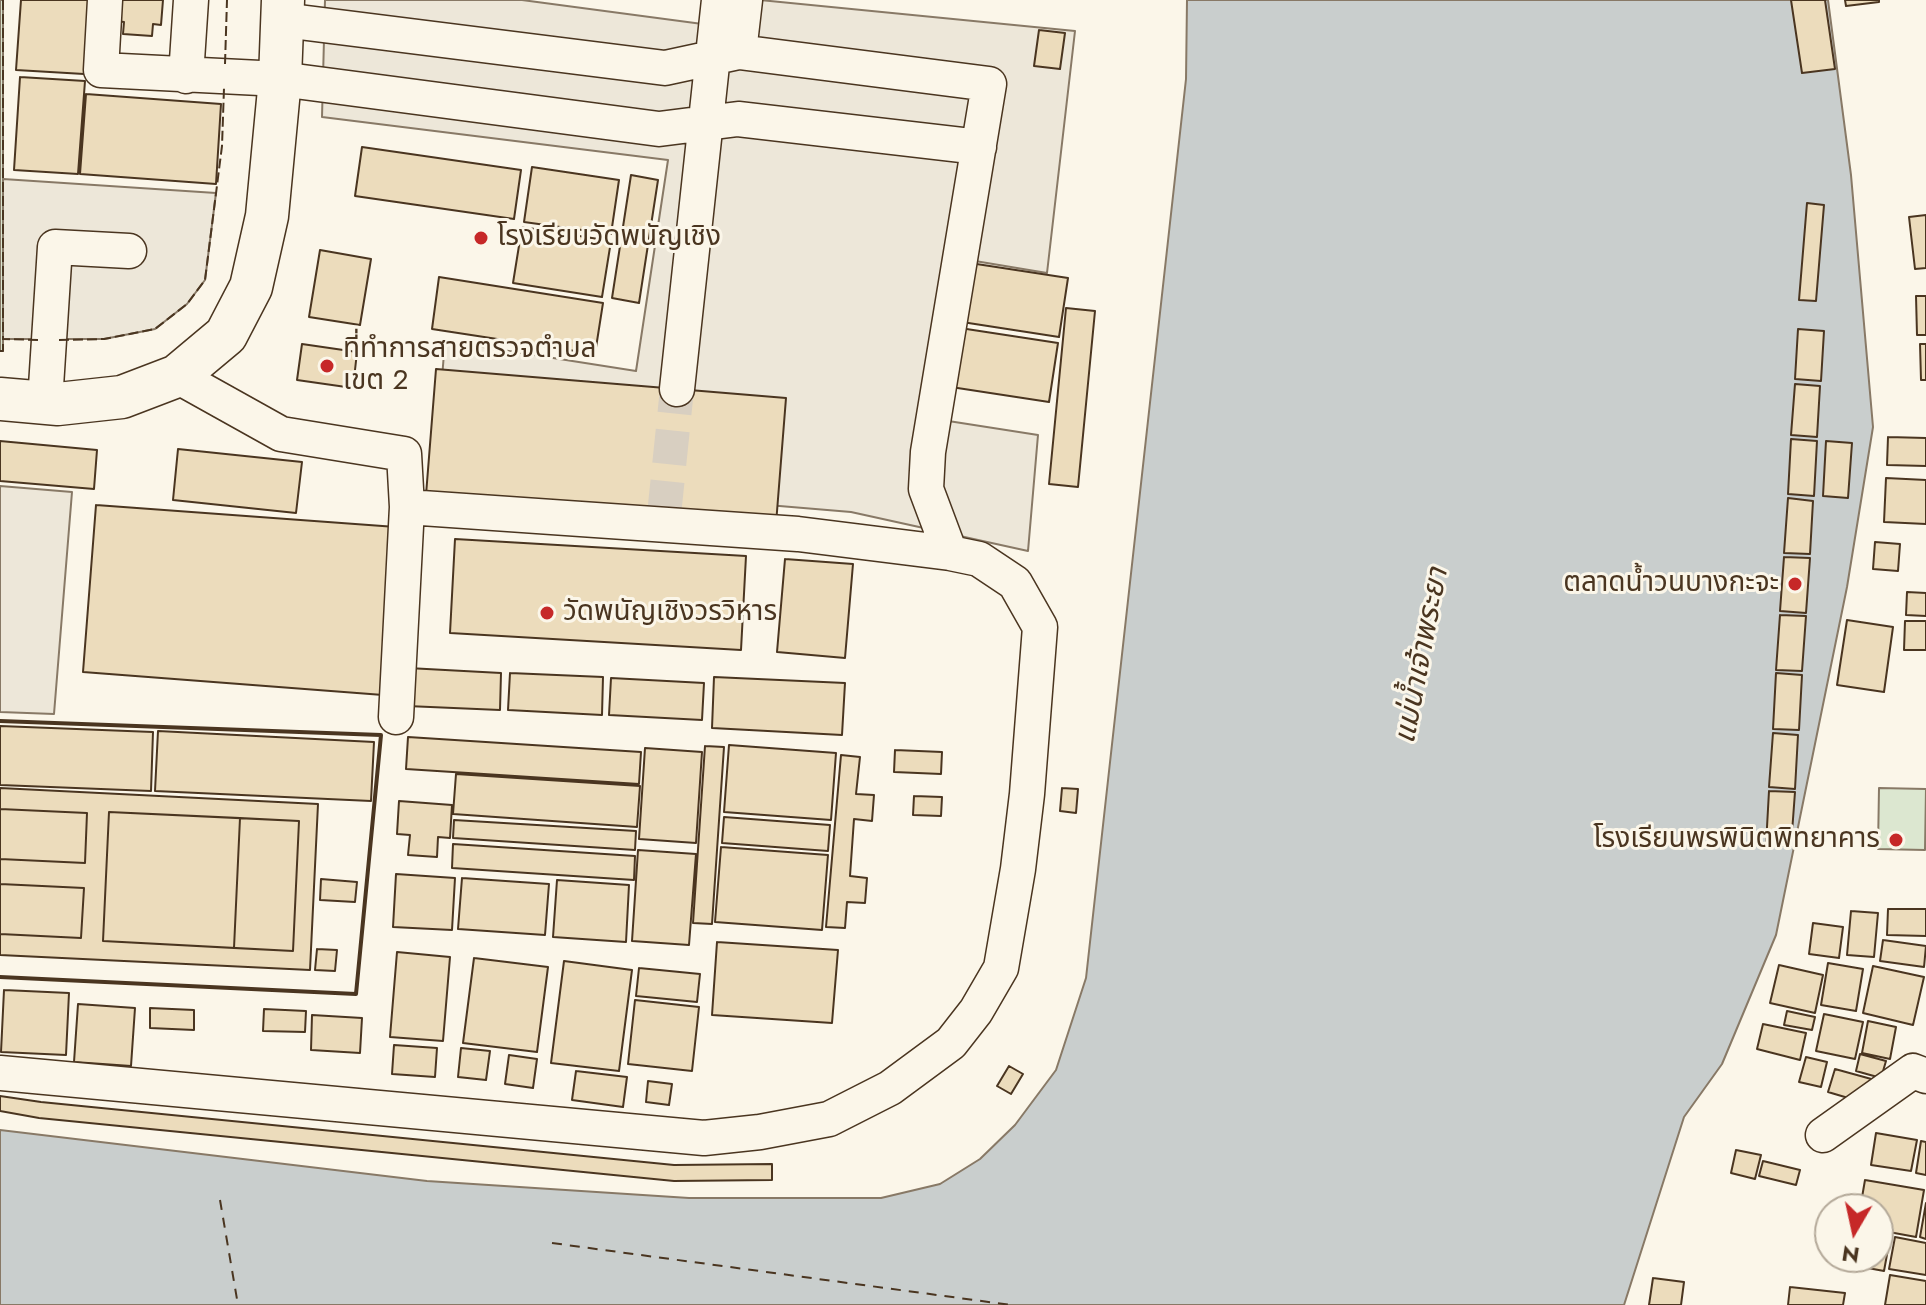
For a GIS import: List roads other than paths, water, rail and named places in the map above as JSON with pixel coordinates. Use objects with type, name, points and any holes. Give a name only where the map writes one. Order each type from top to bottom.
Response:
[{"type":"main road","points":[[0,399],[58,404],[122,397],[177,376],[226,335],[251,287],[267,216],[283,10]]},
{"type":"street","points":[[105,0],[101,70],[280,79],[659,129],[738,119],[979,147]]},
{"type":"street","points":[[186,76],[191,0]]},
{"type":"street","points":[[712,0],[719,0],[726,55]]},
{"type":"street","points":[[677,389],[706,123],[745,0]]},
{"type":"street","points":[[283,10],[665,68],[726,55],[989,84],[928,452],[926,489],[950,553]]},
{"type":"street","points":[[45,402],[55,247],[129,251]]},
{"type":"street","points":[[177,376],[281,434],[404,454],[407,507],[396,717]]},
{"type":"street","points":[[0,1073],[704,1138],[760,1132],[829,1119],[890,1088],[951,1043],[976,1011],[1001,968],[1027,794],[1040,627],[1015,583],[979,559],[798,534],[664,520],[407,507]]},
{"type":"street","points":[[1823,1135],[1913,1071],[1926,1076]]},
{"type":"water","name":"แม่น้ำเจ้าพระยา","points":[[1187,0],[1828,0],[1851,175],[1873,427],[1847,587],[1776,935],[1722,1064],[1684,1117],[1624,1305],[0,1305],[0,1130],[427,1181],[689,1198],[881,1198],[940,1184],[980,1159],[1015,1125],[1056,1070],[1086,978],[1186,79]]},
{"type":"tunnel","points":[[664,515],[677,389]]},
{"type":"place","name":"โรงเรียนวัดพนัญเชิง","points":[[481,238]]},
{"type":"place","name":"ที่ทำการสายตรวจตำบล เขต 2","points":[[327,366]]},
{"type":"place","name":"ตลาดน้ำวนบางกะจะ","points":[[1795,584]]},
{"type":"place","name":"วัดพนัญเชิงวรวิหาร","points":[[547,613]]},
{"type":"place","name":"โรงเรียนพรพินิตพิทยาคาร","points":[[1896,840]]}]
